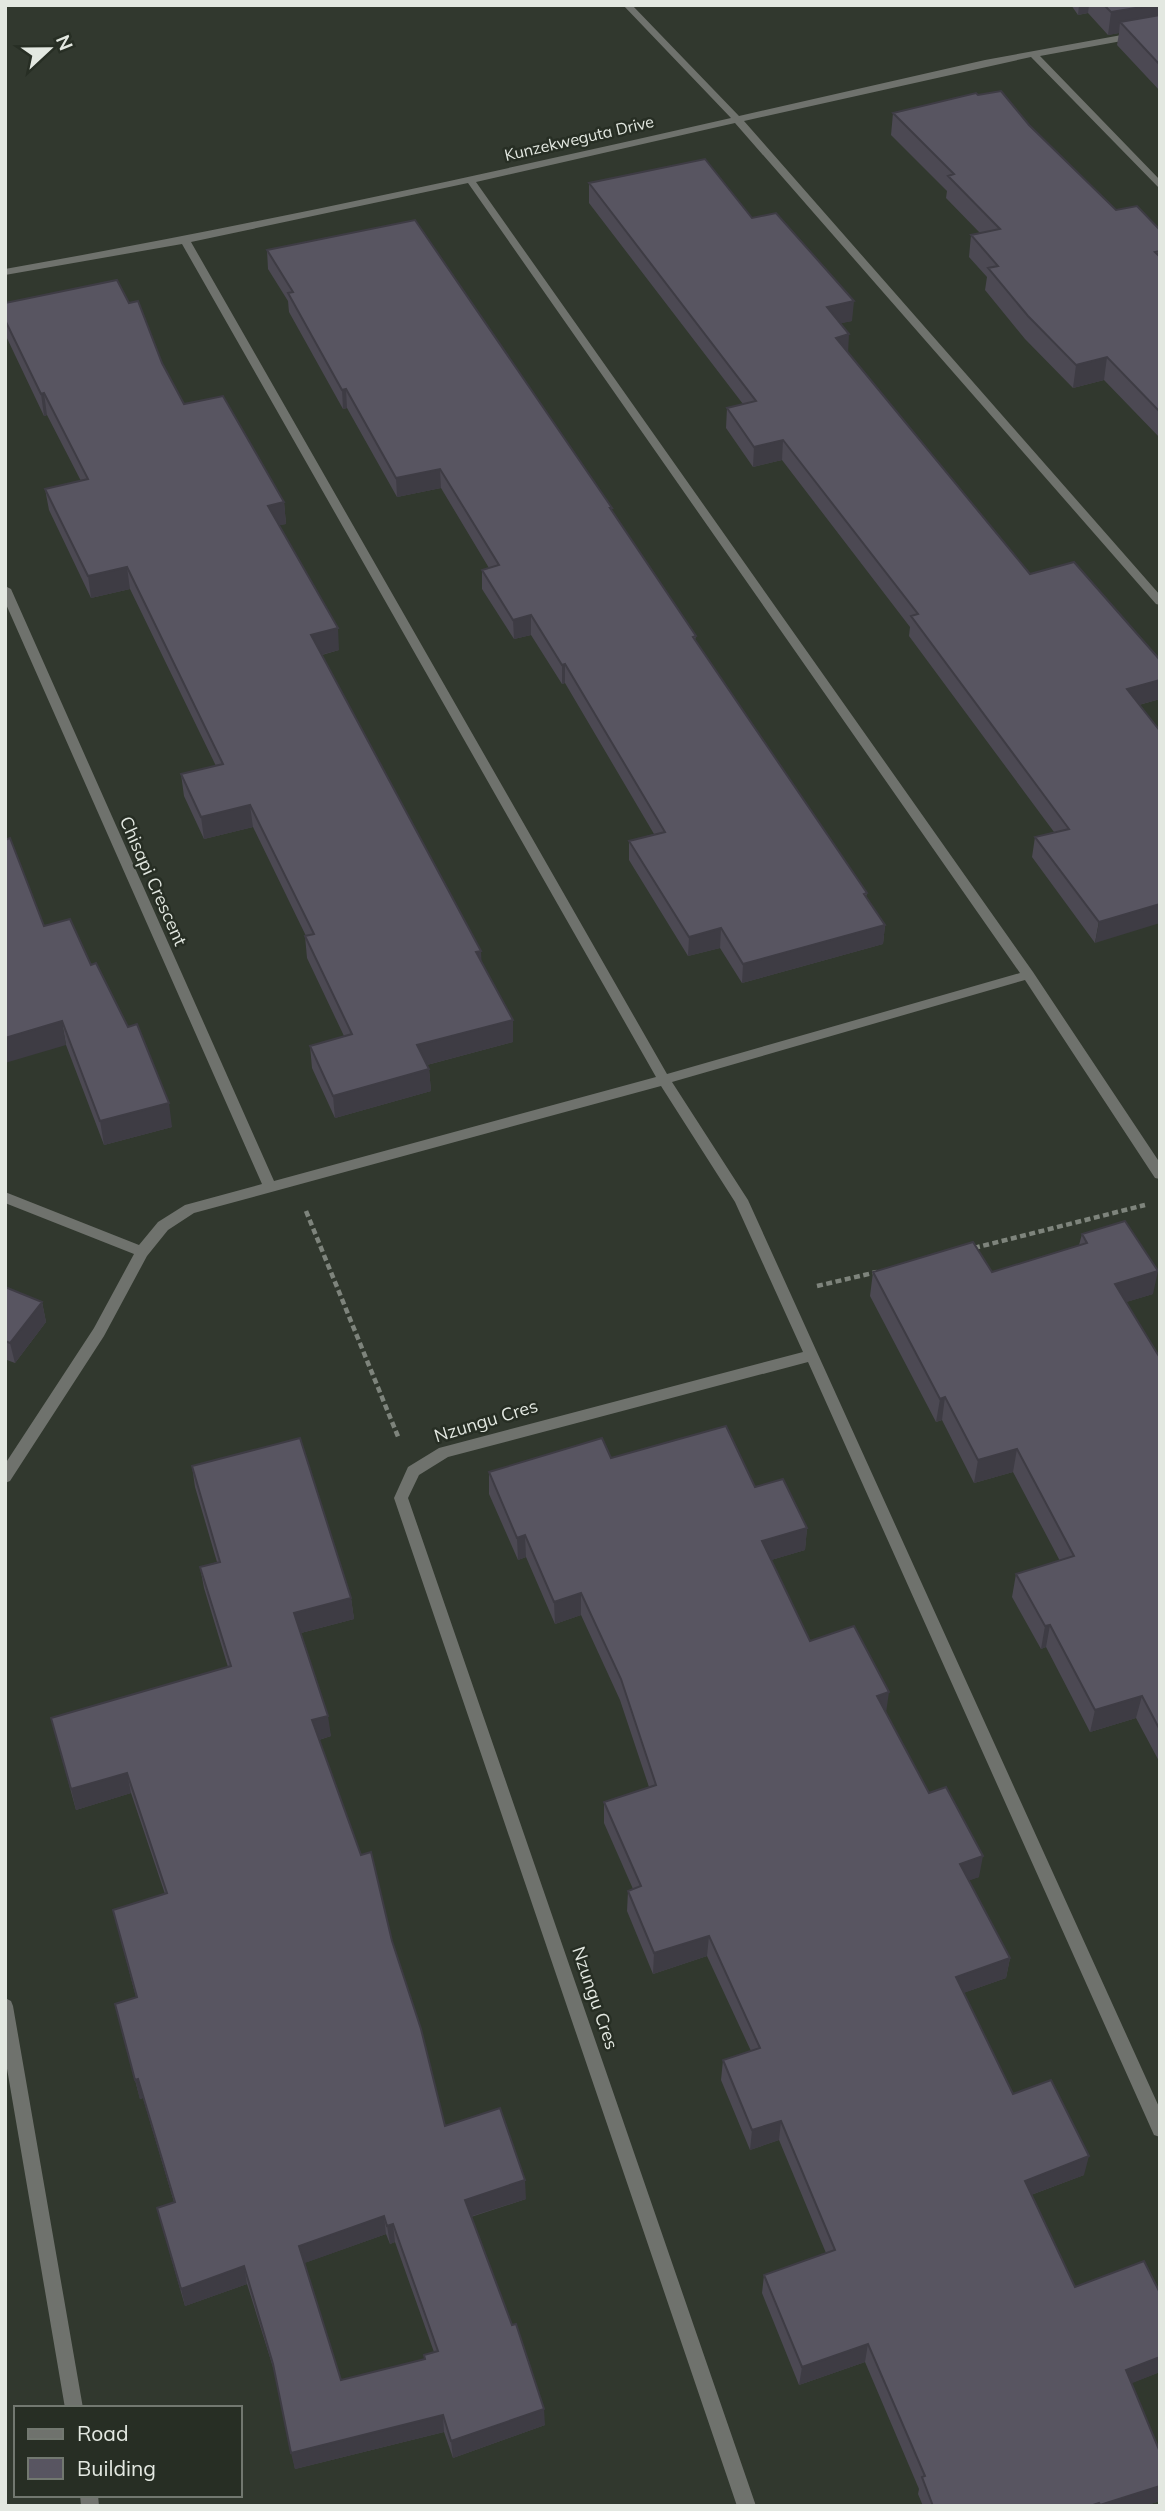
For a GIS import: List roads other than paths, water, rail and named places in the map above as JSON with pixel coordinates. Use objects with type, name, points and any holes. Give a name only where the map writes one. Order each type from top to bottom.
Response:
[{"type":"street","points":[[627,5],[736,118],[1160,601]]},
{"type":"street","name":"Kunzekweguta Drive","points":[[5,272],[185,240],[470,180],[985,64],[1160,31]]},
{"type":"street","points":[[1035,56],[1160,186]]},
{"type":"street","points":[[470,180],[1028,975],[1160,1174]]},
{"type":"street","points":[[185,240],[664,1080],[741,1200],[1160,2129]]},
{"type":"street","name":"Chisapi Crescent","points":[[5,589],[270,1187]]},
{"type":"street","points":[[5,1476],[99,1332],[142,1252],[163,1226],[190,1209],[664,1080],[1028,975]]},
{"type":"street","points":[[5,1197],[142,1252]]},
{"type":"street","name":"Nzungu Cres","points":[[747,2506],[401,1498],[412,1471],[444,1452],[813,1355]]},
{"type":"street","points":[[5,2006],[74,2406]]}]
